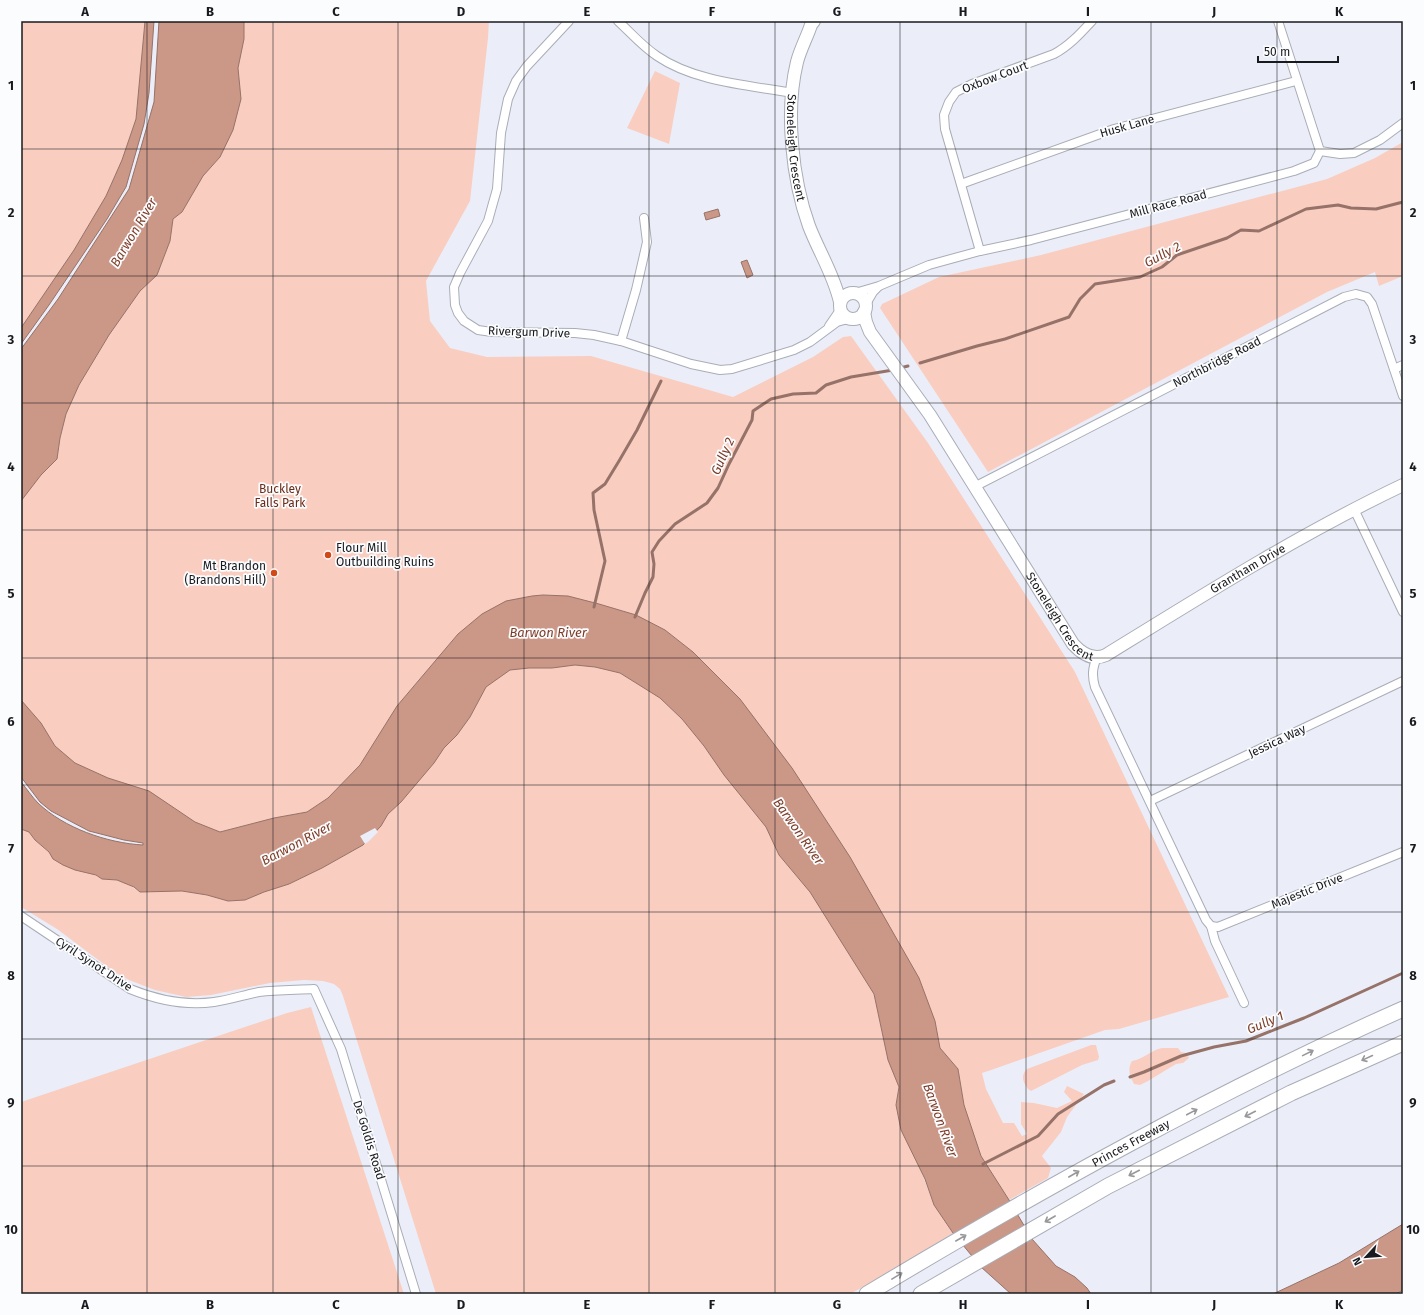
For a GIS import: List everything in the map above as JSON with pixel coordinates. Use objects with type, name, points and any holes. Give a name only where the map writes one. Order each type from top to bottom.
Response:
[{"type":"highway","name":"Princes Freeway","points":[[867,1294],[1095,1162],[1271,1070],[1346,1034],[1403,1009]]},
{"type":"highway","points":[[922,1294],[1108,1186],[1291,1093],[1403,1043]]},
{"type":"street","name":"Rivergum Drive","points":[[569,21],[526,66],[516,81],[508,99],[501,132],[497,189],[488,221],[454,287],[455,305],[458,313],[464,321],[478,330],[492,332],[575,333],[594,335],[621,341],[691,364],[720,370],[732,370],[794,350],[810,342],[838,322],[845,312]]},
{"type":"street","points":[[618,21],[640,43],[658,56],[670,63],[706,78],[792,93]]},
{"type":"street","name":"Stoneleigh Crescent","points":[[814,21],[797,61],[792,93],[791,113],[798,187],[810,227],[830,272],[845,312],[870,332]]},
{"type":"street","name":"Oxbow Court","points":[[980,251],[945,129],[944,115],[949,102],[956,92],[972,84],[1064,49],[1092,21]]},
{"type":"street","points":[[1278,21],[1296,81],[1320,151],[1340,154],[1354,153],[1380,140],[1403,124]]},
{"type":"street","name":"Husk Lane","points":[[961,184],[1114,129],[1296,81]]},
{"type":"street","name":"Mill Race Road","points":[[853,293],[879,286],[929,265],[980,251],[1031,240],[1301,169],[1314,163],[1320,151]]},
{"type":"street","points":[[621,341],[636,290],[647,242],[644,218]]},
{"type":"street","name":"Stoneleigh Crescent","points":[[830,272],[835,280],[853,293],[862,296],[866,322],[870,332],[930,415],[976,486],[1073,644],[1086,656],[1097,658],[1092,672],[1095,687],[1206,920],[1212,926],[1215,941],[1244,1003]]},
{"type":"street","points":[[853,293],[844,297],[845,312],[859,318],[873,292],[879,286]]},
{"type":"street","name":"Northbridge Road","points":[[976,486],[1344,297],[1356,294],[1367,297],[1372,304],[1403,396]]},
{"type":"street","points":[[1394,369],[1403,365]]},
{"type":"street","name":"Grantham Drive","points":[[1097,658],[1106,655],[1224,582],[1354,509],[1403,485]]},
{"type":"street","points":[[1354,509],[1403,612]]},
{"type":"street","name":"Jessica Way","points":[[1150,802],[1403,681]]},
{"type":"street","name":"Majestic Drive","points":[[1212,926],[1218,927],[1403,852]]},
{"type":"street","name":"Cyril Synot Drive","points":[[21,916],[123,985],[148,996],[171,1002],[190,1004],[214,1002],[276,990],[314,989]]},
{"type":"street","name":"De Goldis Road","points":[[314,989],[341,1049],[416,1294]]},
{"type":"green space","points":[[21,21],[145,21],[136,119],[122,160],[106,196],[74,250],[21,328]]},
{"type":"green space","name":"Buckley Falls Park","points":[[244,21],[489,21],[470,201],[426,281],[430,321],[450,348],[487,357],[591,356],[733,397],[813,357],[843,337],[851,336],[928,443],[1075,672],[1229,997],[1119,1029],[1105,1030],[982,1073],[986,1089],[1003,1123],[1014,1123],[1022,1136],[1027,1134],[1021,1124],[1021,1102],[1057,1108],[1072,1101],[1064,1092],[1067,1086],[1084,1094],[1067,1117],[1061,1132],[1042,1156],[1051,1168],[1048,1178],[1009,1200],[981,1156],[964,1105],[958,1069],[940,1048],[935,1021],[740,699],[693,652],[665,630],[636,615],[568,596],[543,595],[506,601],[458,634],[397,706],[360,765],[328,798],[307,812],[274,818],[220,832],[195,822],[148,791],[108,778],[75,763],[55,746],[41,723],[21,700],[21,501],[41,475],[57,459],[66,414],[79,385],[109,335],[140,291],[157,275],[170,241],[173,219],[182,212],[203,176],[220,157],[233,130],[241,99],[238,68],[244,39]]},
{"type":"green space","points":[[655,71],[680,83],[669,144],[627,128]]},
{"type":"green space","points":[[1403,142],[1403,276],[1379,286],[1375,272],[1327,292],[988,472],[880,308],[882,304],[939,277],[1041,255],[1327,179],[1375,158]]},
{"type":"green space","points":[[575,665],[595,667],[620,673],[660,698],[682,719],[704,746],[724,775],[766,827],[779,855],[810,892],[874,994],[888,1060],[899,1087],[896,1105],[934,1205],[953,1233],[878,1279],[850,1294],[436,1294],[340,989],[334,984],[323,981],[304,980],[270,983],[211,995],[186,997],[155,990],[129,980],[113,971],[57,929],[21,907],[21,829],[29,832],[35,840],[49,852],[102,879],[117,880],[126,883],[140,892],[182,891],[207,895],[228,901],[245,900],[289,884],[322,868],[363,845],[381,826],[388,814],[401,802],[444,748],[457,735],[470,717],[486,687],[495,680],[510,670],[552,668]]},
{"type":"green space","points":[[311,1007],[404,1294],[21,1294],[21,1102],[287,1013]]},
{"type":"green space","points":[[1091,1045],[1096,1045],[1099,1057],[1098,1060],[1082,1065],[1031,1091],[1026,1086],[1023,1077],[1027,1069]]},
{"type":"green space","points":[[1162,1048],[1178,1048],[1181,1052],[1186,1053],[1189,1058],[1183,1063],[1176,1064],[1140,1085],[1134,1084],[1130,1072],[1132,1061],[1140,1059]]},
{"type":"water","points":[[145,21],[154,21],[149,93],[144,124],[126,187],[107,219],[21,344],[21,328],[74,250],[106,196],[122,160],[136,119]]},
{"type":"water","name":"Barwon River","points":[[159,21],[244,21],[244,39],[238,68],[241,99],[233,130],[220,157],[203,176],[182,212],[173,219],[170,241],[157,275],[140,291],[109,335],[79,385],[66,414],[57,459],[41,475],[21,501],[21,349],[58,299],[129,189],[154,102]]},
{"type":"water","points":[[718,209],[720,216],[706,220],[704,213]]},
{"type":"water","points":[[747,260],[753,275],[747,278],[741,262]]},
{"type":"water","name":"Barwon River","points":[[543,595],[568,596],[599,604],[636,615],[665,630],[693,652],[740,699],[792,768],[850,857],[919,978],[935,1021],[940,1048],[958,1069],[964,1105],[981,1156],[1032,1239],[1056,1266],[1075,1277],[1091,1294],[1011,1294],[981,1267],[953,1233],[934,1205],[925,1179],[901,1130],[896,1105],[899,1087],[888,1060],[874,994],[810,892],[779,855],[766,827],[724,775],[704,746],[682,719],[660,698],[620,673],[595,667],[575,665],[552,668],[510,670],[486,687],[470,717],[457,735],[444,748],[434,763],[401,802],[388,814],[381,826],[363,845],[322,868],[289,884],[245,900],[228,901],[207,895],[182,891],[140,892],[134,887],[117,880],[102,879],[96,875],[75,870],[63,865],[53,859],[49,852],[35,840],[29,832],[21,829],[21,782],[38,803],[48,812],[73,827],[87,833],[115,841],[143,845],[143,843],[89,831],[51,811],[40,802],[21,777],[21,700],[41,723],[55,746],[75,763],[108,778],[149,791],[195,822],[220,832],[274,818],[307,812],[328,798],[360,765],[397,706],[458,634],[482,614],[506,601]]},
{"type":"water","points":[[1403,1224],[1403,1290],[1396,1294],[1273,1294],[1339,1263]]},
{"type":"pier","points":[[375,828],[378,832],[365,844],[360,836]]},
{"type":"waterway","name":"Gully 2","points":[[920,363],[1005,339],[1069,317],[1080,299],[1095,284],[1140,277],[1162,267],[1177,255],[1227,238],[1241,230],[1259,231],[1306,209],[1338,205],[1351,208],[1376,209],[1403,202]]},
{"type":"waterway","name":"Gully 2","points":[[900,368],[908,366]]},
{"type":"waterway","name":"Gully 2","points":[[635,617],[653,577],[654,564],[652,552],[659,541],[675,524],[707,503],[718,488],[752,420],[753,411],[771,399],[793,394],[816,393],[826,385],[851,377],[893,370]]},
{"type":"waterway","points":[[594,607],[605,561],[594,510],[593,493],[605,484],[619,461],[637,430],[661,381]]},
{"type":"waterway","name":"Gully 1","points":[[1130,1077],[1181,1056],[1214,1047],[1246,1041],[1304,1018],[1403,973]]},
{"type":"waterway","name":"Gully 1","points":[[983,1164],[1038,1136],[1058,1114],[1104,1085],[1114,1081]]},
{"type":"place","name":"Flour Mill Outbuilding Ruins","points":[[328,555]]},
{"type":"place","name":"Mt Brandon (Brandons Hill)","points":[[274,573]]}]
